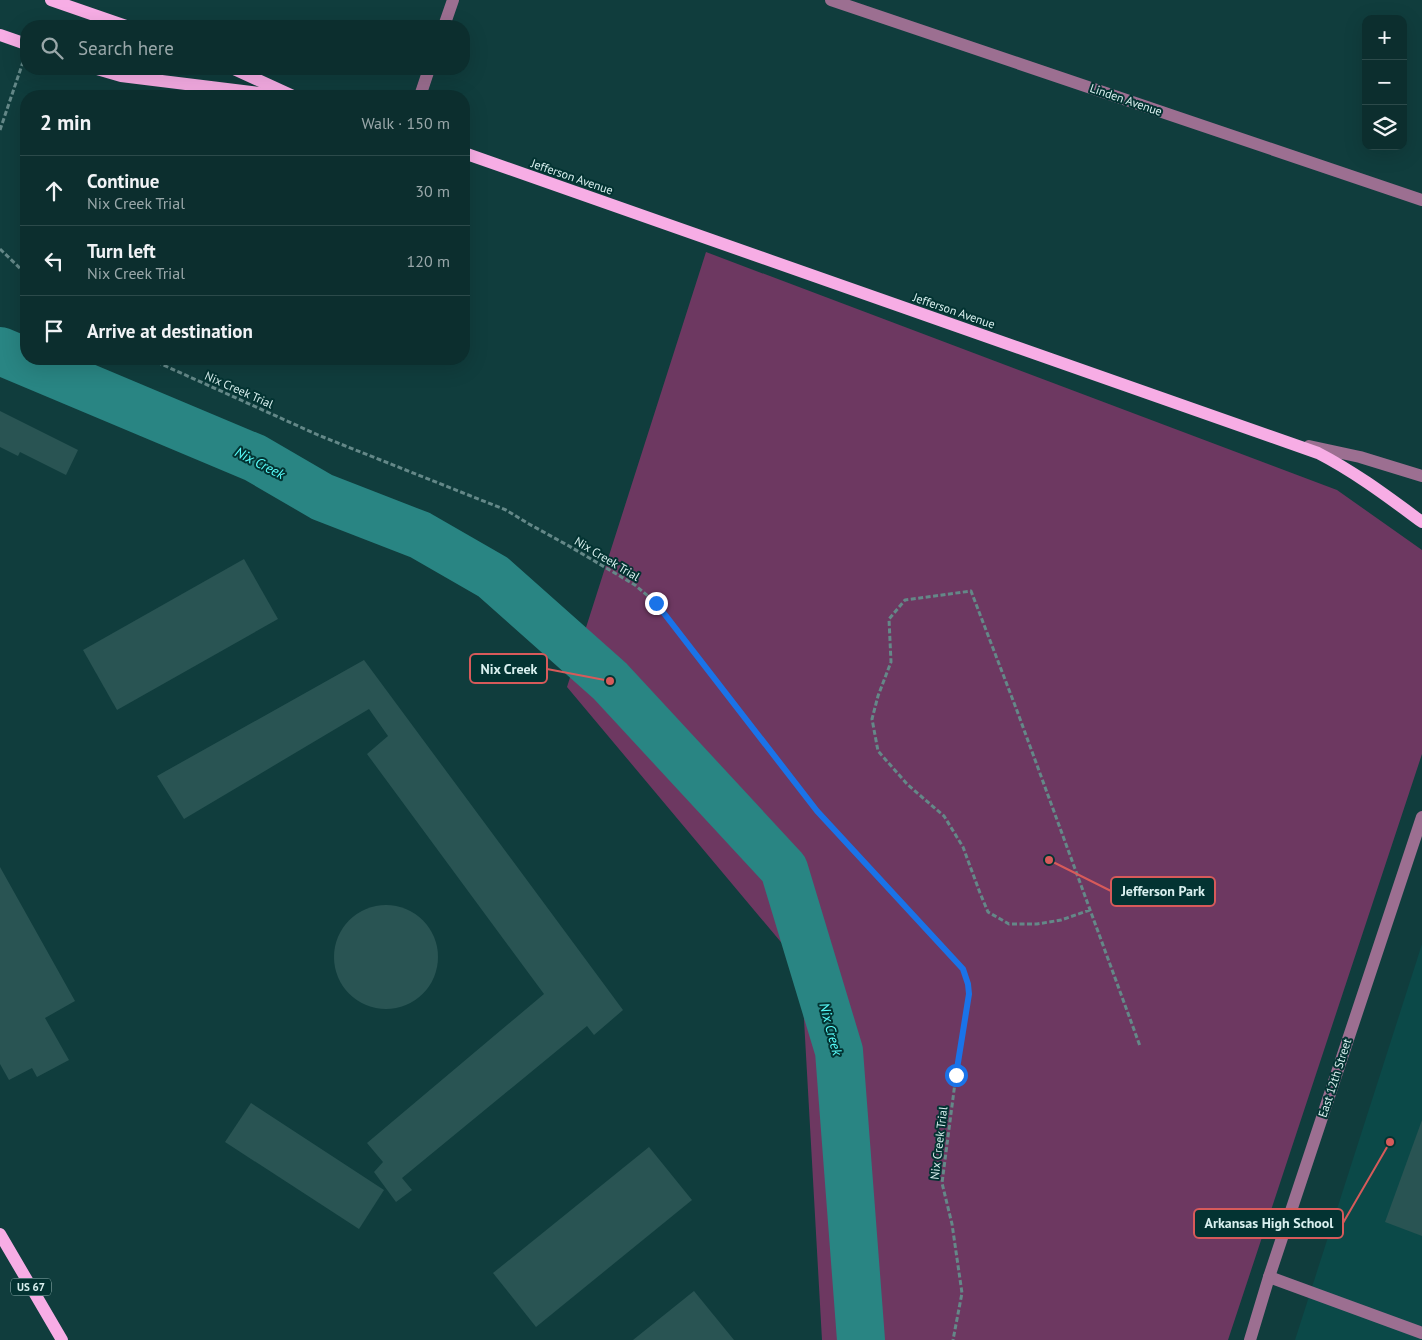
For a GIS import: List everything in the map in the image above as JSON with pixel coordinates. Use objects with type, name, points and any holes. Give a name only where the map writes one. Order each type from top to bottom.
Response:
[{"type":"main road","points":[[51,0],[109,20]]},
{"type":"main road","points":[[0,36],[20,42]]},
{"type":"main road","points":[[118,75],[234,90]]},
{"type":"main road","points":[[247,75],[280,90]]},
{"type":"main road","name":"Jefferson Avenue","points":[[470,155],[1318,453],[1366,481],[1422,522]]},
{"type":"main road","name":"US 67","points":[[0,1234],[62,1340]]},
{"type":"street","points":[[446,20],[453,0]]},
{"type":"street","name":"Linden Avenue","points":[[831,0],[1422,200]]},
{"type":"street","points":[[422,90],[427,75]]},
{"type":"street","points":[[1290,443],[1360,457],[1422,476]]},
{"type":"street","name":"East 12th Street","points":[[1250,1340],[1422,817]]},
{"type":"street","points":[[1270,1277],[1422,1333]]},
{"type":"path","points":[[0,130],[20,70]]},
{"type":"path","points":[[0,249],[20,268]]},
{"type":"path","name":"Nix Creek Trial","points":[[163,365],[318,435],[506,510],[635,585],[656,603],[817,811],[963,969],[969,994],[942,1182],[952,1224],[962,1293],[953,1340]]},
{"type":"path","points":[[1090,910],[1061,920],[1038,924],[1009,924],[988,912],[963,847],[944,816],[908,785],[878,751],[872,719],[878,696],[891,662],[890,619],[905,600],[971,591],[1016,708],[1140,1046]]},
{"type":"shaded area","points":[[706,252],[1337,490],[1422,550],[1422,754],[1228,1340],[822,1340],[801,966],[567,687]]},
{"type":"shaded area","points":[[1422,944],[1422,1340],[1295,1340]]},
{"type":"building","points":[[0,411],[78,450],[66,475],[20,452],[18,456],[0,447]]},
{"type":"building","points":[[244,559],[278,619],[117,710],[83,650]]},
{"type":"building","points":[[364,660],[623,1010],[594,1035],[587,1026],[402,1178],[412,1190],[396,1202],[374,1172],[383,1162],[367,1143],[544,994],[367,754],[388,736],[369,709],[184,819],[157,776]]},
{"type":"building","points":[[0,867],[75,1001],[45,1018],[69,1060],[37,1077],[32,1068],[9,1080],[0,1064]]},
{"type":"building","points":[[386,905],[406,909],[415,913],[423,920],[430,928],[434,937],[438,957],[434,977],[430,986],[423,994],[415,1001],[406,1005],[386,1009],[366,1005],[357,1001],[349,994],[342,986],[338,977],[334,957],[338,937],[342,928],[349,920],[357,913],[366,909]]},
{"type":"building","points":[[251,1103],[384,1190],[359,1229],[225,1142]]},
{"type":"building","points":[[1422,1120],[1422,1236],[1385,1222]]},
{"type":"building","points":[[649,1147],[692,1200],[536,1327],[493,1273]]},
{"type":"building","points":[[694,1291],[734,1340],[633,1340]]},
{"type":"waterway","name":"Nix Creek","points":[[0,351],[20,359]]},
{"type":"waterway","name":"Nix Creek","points":[[33,365],[255,458],[322,497],[420,535],[493,577],[610,681],[784,869],[839,1051],[861,1340]]},
{"type":"place","name":"Nix Creek","points":[[610,681]]},
{"type":"place","name":"Jefferson Park","points":[[1049,860]]},
{"type":"place","name":"Arkansas High School","points":[[1390,1142]]},
{"type":"route","points":[[656,603],[817,811],[963,969],[969,994],[956,1075]]}]
